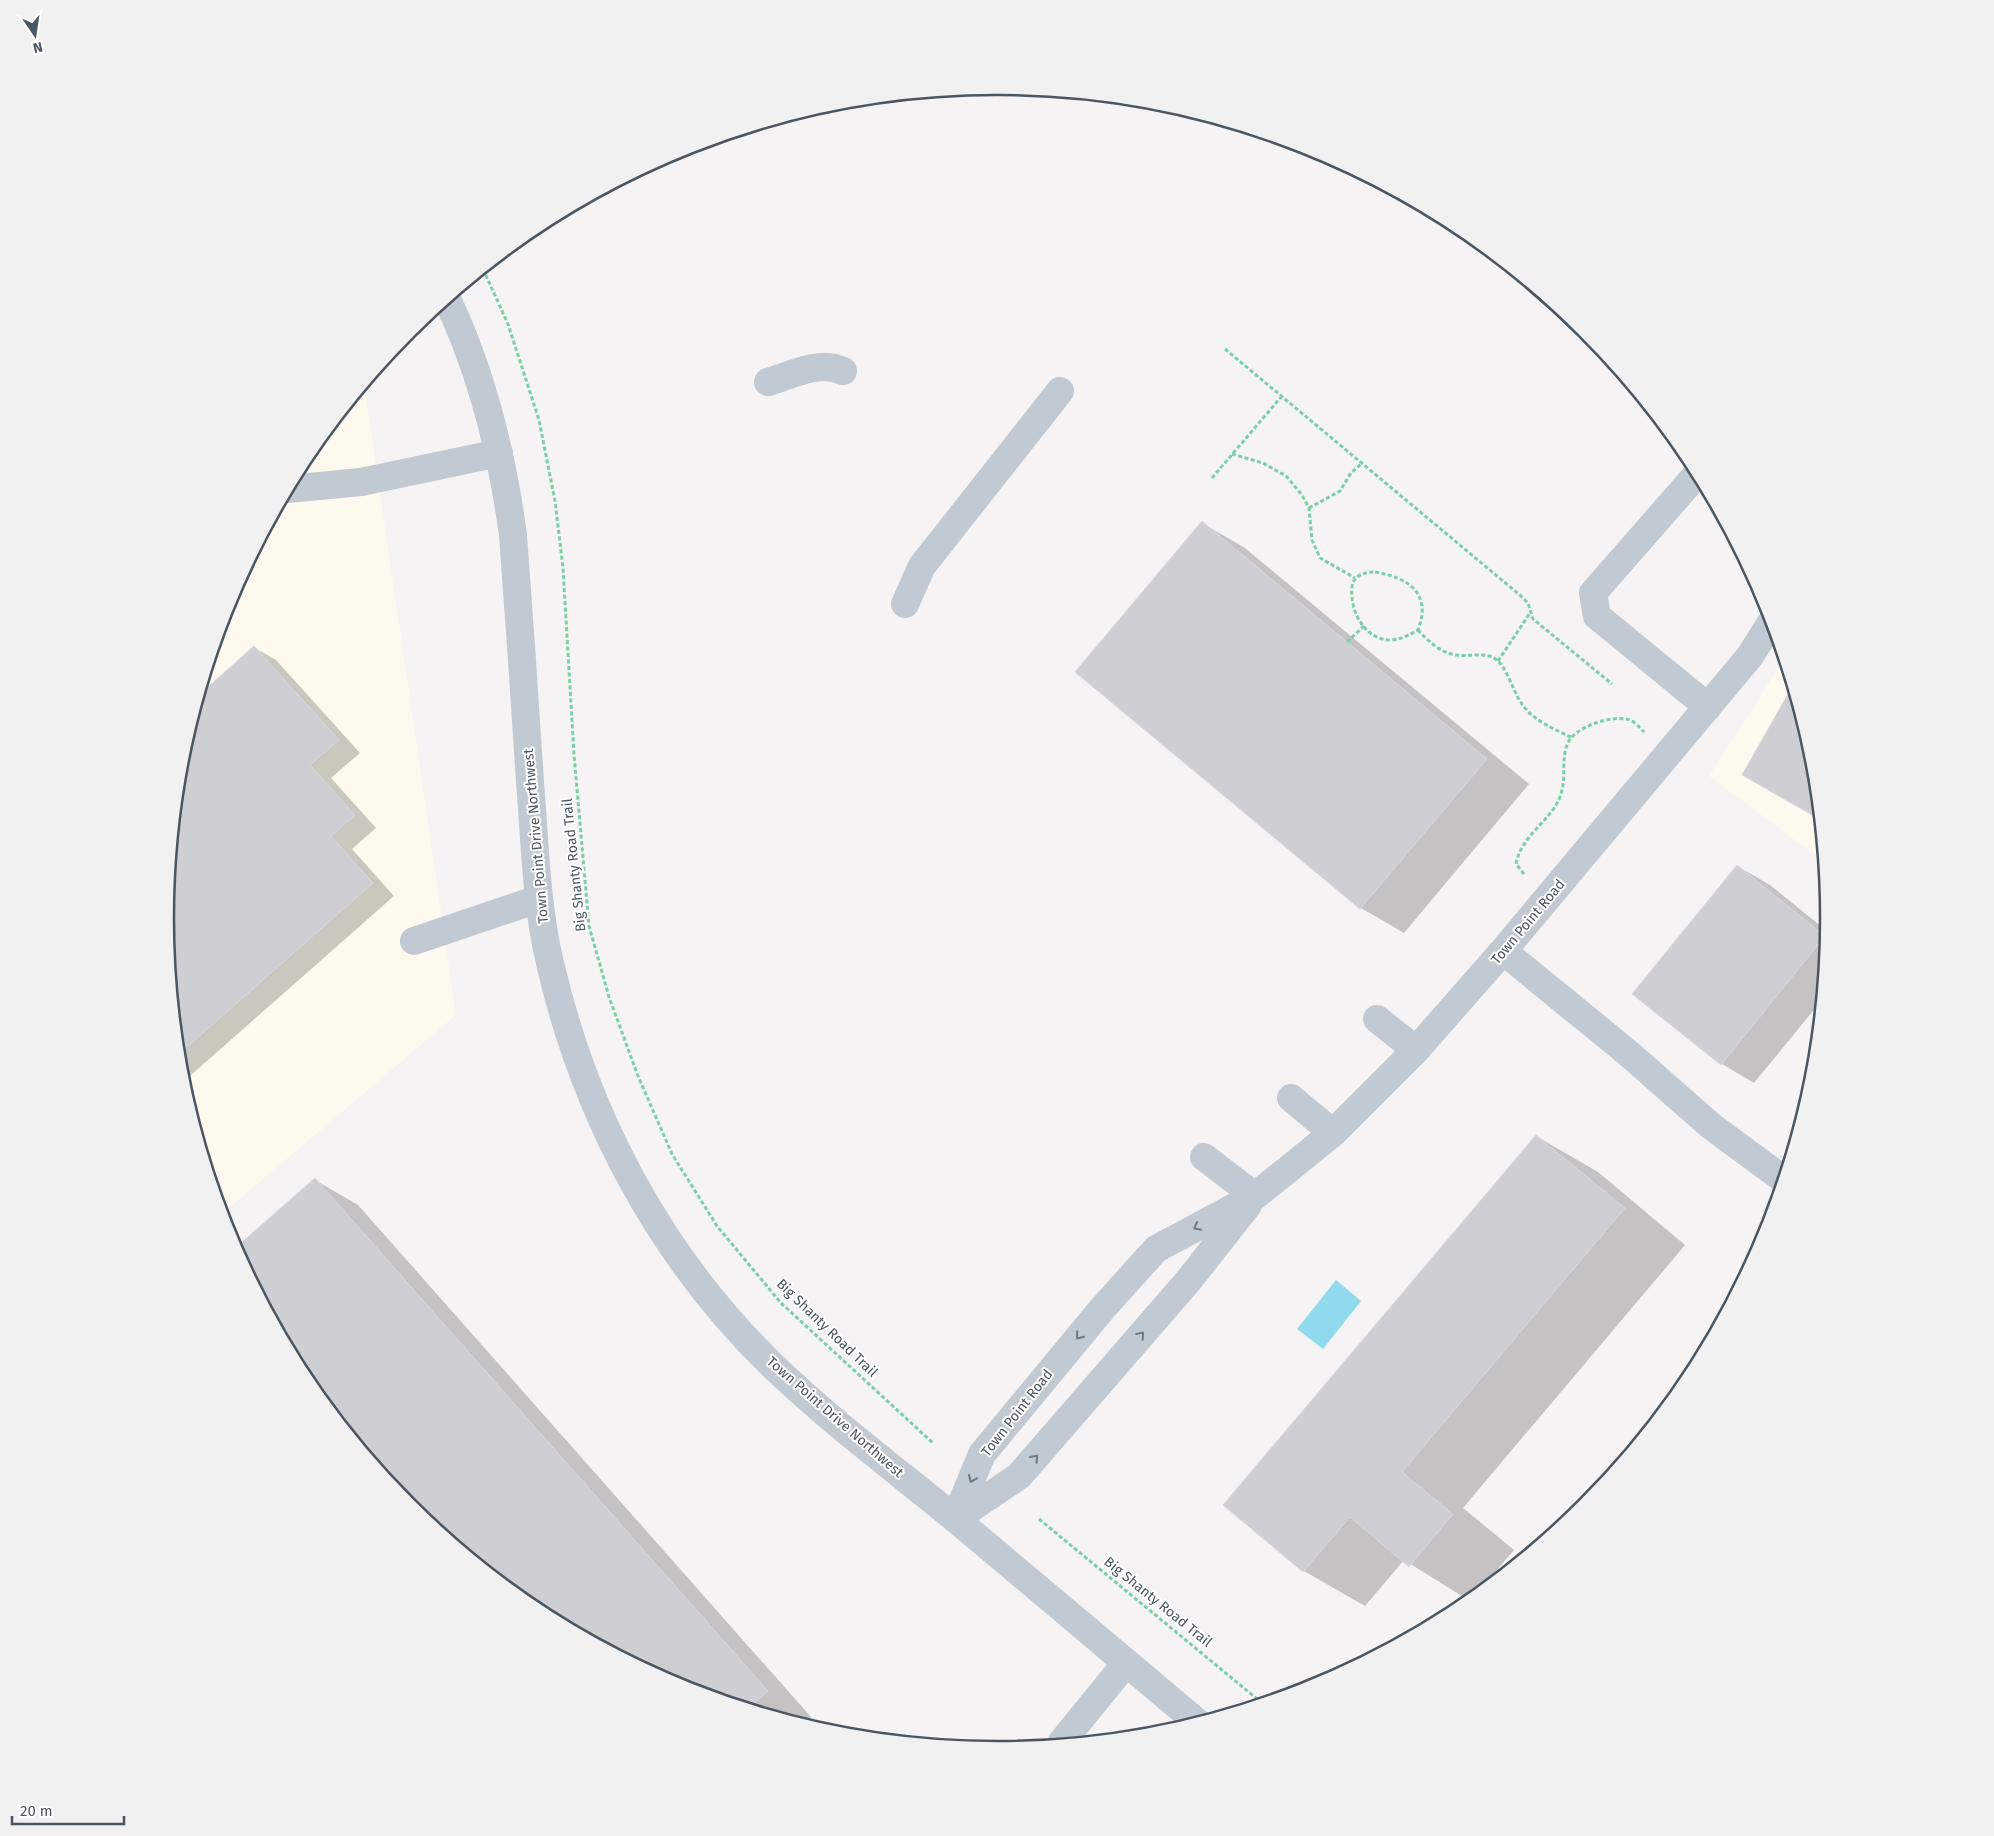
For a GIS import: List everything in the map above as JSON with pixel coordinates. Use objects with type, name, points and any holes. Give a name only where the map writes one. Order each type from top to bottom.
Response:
[{"type":"street","name":"Town Point Drive Northwest","points":[[449,304],[479,380],[499,453],[513,535],[538,900],[550,961],[567,1028],[588,1089],[622,1162],[653,1218],[715,1302],[771,1364],[853,1437],[955,1519],[1192,1717]]},
{"type":"street","points":[[768,382],[818,367],[834,367],[843,372]]},
{"type":"street","points":[[905,604],[922,566],[1060,391]]},
{"type":"street","points":[[295,488],[361,482],[499,453]]},
{"type":"street","points":[[1693,479],[1593,593],[1597,616],[1708,707]]},
{"type":"street","name":"Town Point Road","points":[[955,1519],[982,1454],[1102,1309],[1156,1249],[1255,1196],[1333,1133],[1416,1050],[1503,951],[1708,707],[1750,656],[1767,629]]},
{"type":"street","points":[[414,941],[538,900]]},
{"type":"street","points":[[1503,951],[1628,1053],[1711,1126],[1778,1176]]},
{"type":"street","points":[[1377,1019],[1416,1050]]},
{"type":"street","points":[[1291,1098],[1333,1133]]},
{"type":"street","points":[[1204,1157],[1255,1196]]},
{"type":"street","name":"Town Point Road","points":[[955,1519],[1019,1476],[1189,1280],[1255,1196]]},
{"type":"street","points":[[1066,1738],[1126,1663]]},
{"type":"path","name":"Big Shanty Road Trail","points":[[485,274],[508,324],[539,420],[555,502],[563,568],[574,755],[589,926],[609,997],[638,1076],[672,1154],[717,1226],[781,1303],[835,1355],[923,1432],[934,1444]]},
{"type":"path","points":[[1225,349],[1521,596],[1528,603],[1533,619],[1612,684]]},
{"type":"path","points":[[1212,478],[1282,396]]},
{"type":"path","points":[[1232,454],[1263,463],[1286,476],[1309,508],[1312,540],[1320,558],[1355,578]]},
{"type":"path","points":[[1309,508],[1340,491],[1351,473],[1362,463]]},
{"type":"path","points":[[1365,573],[1391,574],[1406,581],[1416,591],[1422,602],[1423,616],[1418,630],[1405,637],[1391,640],[1378,637],[1364,626],[1354,614],[1352,585],[1355,578],[1365,573]]},
{"type":"path","points":[[1498,661],[1530,612]]},
{"type":"path","points":[[1347,642],[1364,626]]},
{"type":"path","points":[[1418,630],[1430,642],[1455,655],[1492,656],[1498,661],[1520,702],[1527,710],[1549,726],[1573,738]]},
{"type":"path","points":[[1550,895],[1522,873],[1516,864],[1518,852],[1556,804],[1563,788],[1567,744],[1581,729],[1606,720],[1618,718],[1632,720],[1667,755]]},
{"type":"path","name":"Big Shanty Road Trail","points":[[1039,1519],[1257,1699]]},
{"type":"shaded area","points":[[363,393],[366,396],[456,1015],[228,1209],[202,1131],[190,1079],[181,1025],[176,972],[174,918],[176,864],[181,811],[190,757],[202,705],[218,653],[237,603],[259,554],[284,506],[313,461]]},
{"type":"shaded area","points":[[1780,665],[1792,705],[1804,757],[1813,811],[1817,857],[1709,776]]},
{"type":"water","points":[[1336,1280],[1361,1301],[1323,1349],[1297,1329]]},
{"type":"building","points":[[1202,521],[1487,759],[1360,909],[1075,672]]},
{"type":"building","points":[[254,646],[339,740],[310,765],[355,815],[331,836],[373,883],[185,1049],[176,972],[174,918],[176,864],[181,811],[190,757],[207,687]]},
{"type":"building","points":[[1788,693],[1804,757],[1813,816],[1742,775]]},
{"type":"building","points":[[1737,865],[1819,932],[1819,943],[1721,1065],[1632,994]]},
{"type":"building","points":[[1536,1135],[1625,1208],[1402,1472],[1453,1514],[1409,1567],[1350,1517],[1303,1572],[1223,1505]]},
{"type":"building","points":[[315,1178],[768,1691],[754,1704],[682,1678],[633,1656],[585,1631],[540,1602],[496,1571],[454,1537],[378,1461],[344,1419],[284,1330],[241,1243]]}]
